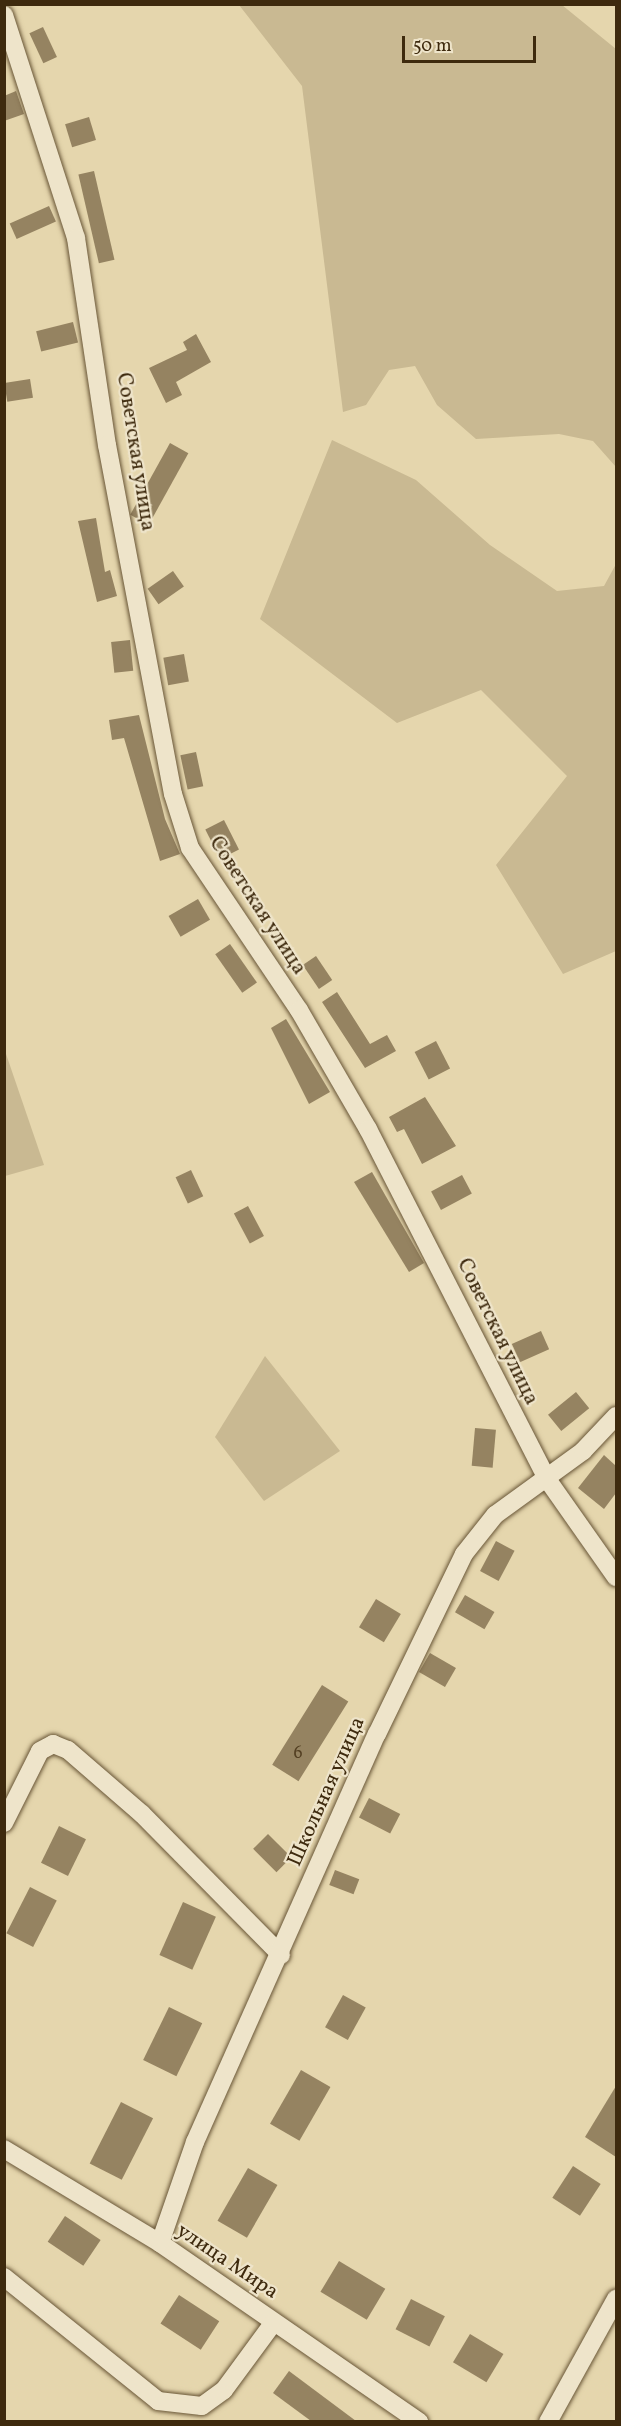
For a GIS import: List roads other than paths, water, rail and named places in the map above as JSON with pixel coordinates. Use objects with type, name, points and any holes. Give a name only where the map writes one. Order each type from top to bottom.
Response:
[{"type":"street","name":"Советская улица","points":[[4,15],[76,238],[112,468],[173,794],[190,848],[299,1010],[368,1129],[547,1479],[616,1577]]},
{"type":"street","name":"Школьная улица","points":[[159,2243],[195,2142],[281,1955],[377,1734],[464,1554],[495,1515],[547,1479],[616,1416]]},
{"type":"street","points":[[4,1823],[40,1751],[53,1744],[68,1750],[142,1814],[281,1955]]},
{"type":"street","name":"улица Мира","points":[[4,2149],[159,2243],[419,2421]]},
{"type":"street","points":[[4,2277],[158,2401],[202,2406],[224,2390],[274,2322]]},
{"type":"street","points":[[548,2421],[616,2299]]}]
